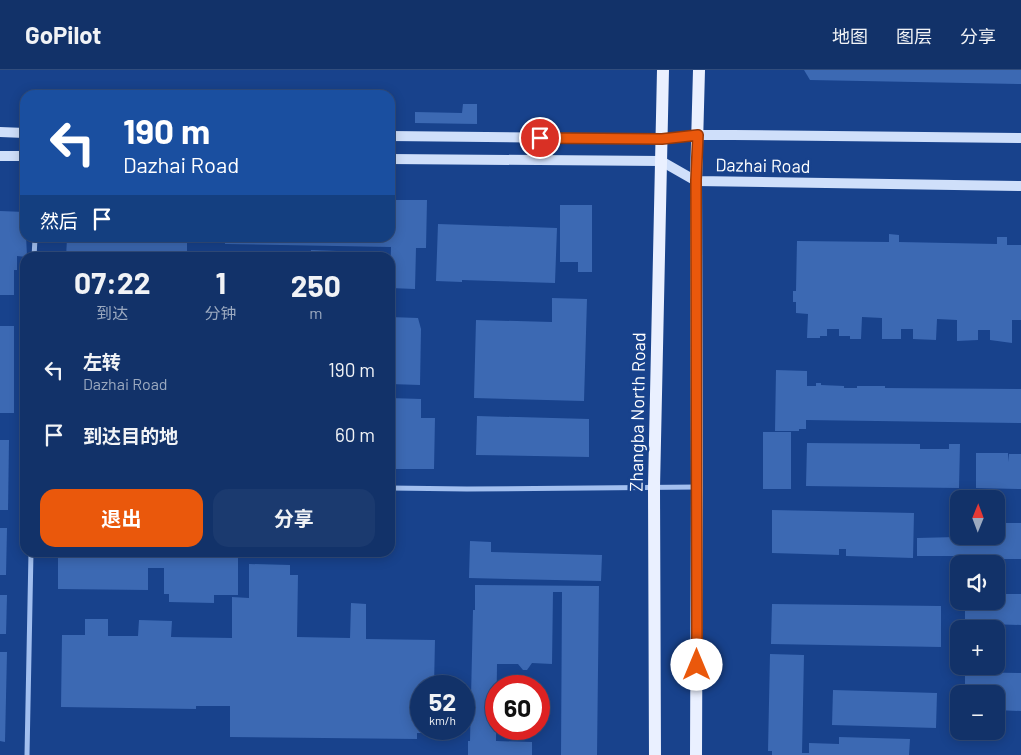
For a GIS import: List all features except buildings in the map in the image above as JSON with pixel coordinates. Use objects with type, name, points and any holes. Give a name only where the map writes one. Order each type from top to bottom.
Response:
[{"type":"main road","name":"Zhangba North Road","points":[[656,755],[654,487],[663,70]]},
{"type":"main road","points":[[696,755],[696,180],[699,70]]},
{"type":"main road","points":[[0,132],[20,133]]},
{"type":"main road","name":"Dazhai Road","points":[[395,136],[662,139],[698,135],[1021,138]]},
{"type":"main road","points":[[0,156],[20,156]]},
{"type":"main road","name":"Dazhai Road","points":[[395,159],[661,160],[696,180],[1021,186]]},
{"type":"street","points":[[395,488],[697,487]]},
{"type":"street","points":[[27,755],[31,557]]},
{"type":"route","points":[[540,138],[662,139],[698,135],[696,180],[697,665]]}]
